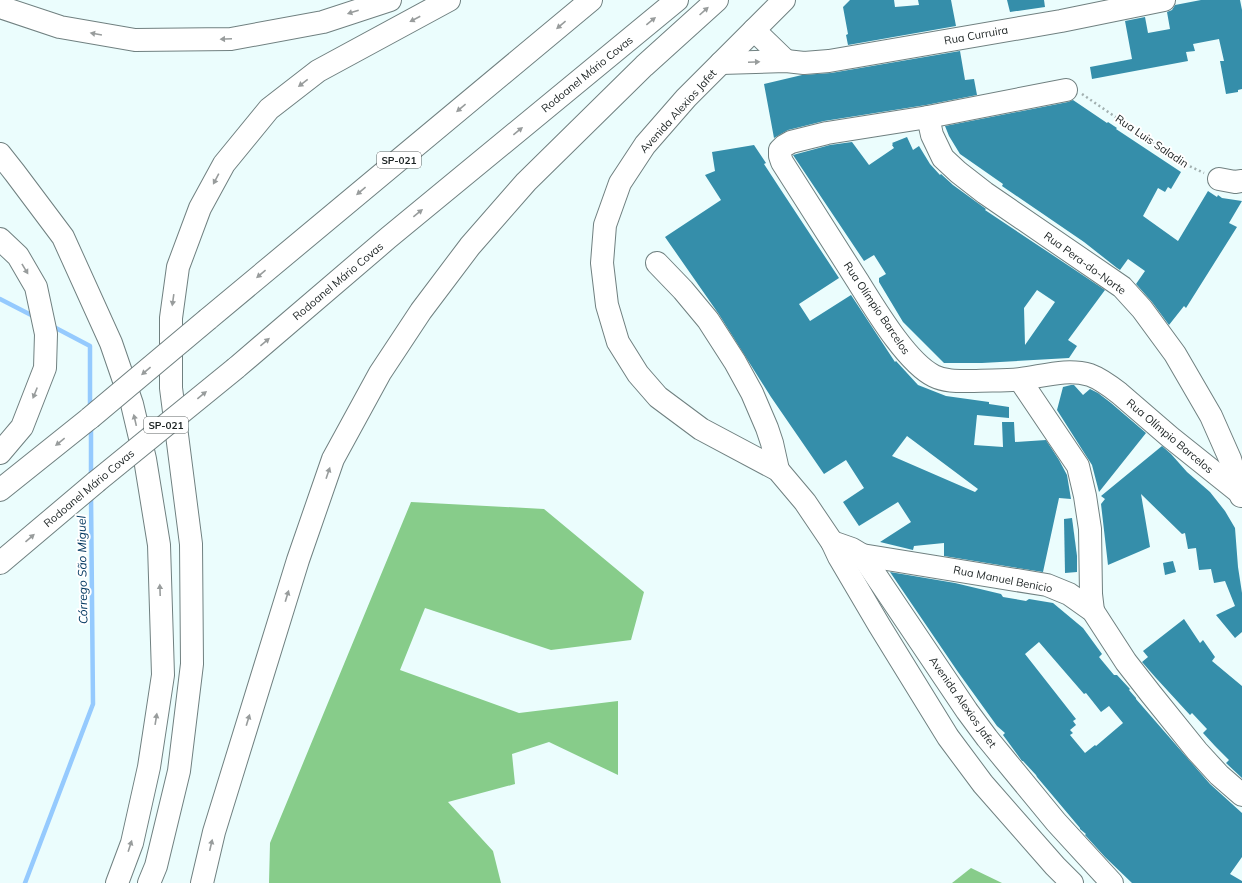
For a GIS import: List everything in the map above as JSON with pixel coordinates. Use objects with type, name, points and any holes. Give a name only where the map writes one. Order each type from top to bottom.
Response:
[{"type":"main road","points":[[0,7],[60,27],[135,40],[231,39],[323,22],[390,0]]},
{"type":"main road","points":[[149,883],[156,866],[179,771],[192,664],[191,544],[171,388],[171,318],[178,267],[200,208],[224,164],[269,109],[318,71],[449,0]]},
{"type":"main road","name":"SP-021","points":[[0,490],[90,418],[591,0]]},
{"type":"main road","name":"Rodoanel Mário Covas","points":[[0,564],[96,482],[236,368],[394,233],[677,0]]},
{"type":"main road","points":[[202,883],[214,832],[298,560],[333,459],[380,373],[421,311],[465,252],[526,182],[644,66],[717,0]]},
{"type":"main road","name":"Avenida Alexios Jafet","points":[[784,0],[686,98],[645,144],[620,183],[605,225],[602,263],[606,305],[618,342],[638,374],[658,397],[701,429],[778,470],[805,502],[832,542],[839,557],[878,623],[945,733],[982,784],[1072,883]]},
{"type":"main road","name":"Rua Curruira","points":[[721,63],[786,61],[804,63],[829,61],[1061,21],[1164,0]]},
{"type":"main road","points":[[754,30],[786,61]]},
{"type":"main road","points":[[928,117],[1066,90]]},
{"type":"main road","name":"Rua Olímpio Barcelos","points":[[928,117],[827,134],[791,142],[780,150],[782,162],[880,316],[906,352],[933,376],[945,380],[1020,380],[1063,372],[1079,373],[1099,379],[1119,393],[1241,496]]},
{"type":"main road","name":"Rua Pera-do-Norte","points":[[928,117],[932,135],[943,158],[958,172],[985,193],[1122,287],[1142,309],[1175,354],[1210,416],[1230,459],[1241,496]]},
{"type":"main road","points":[[0,154],[20,178],[63,237],[111,343],[132,404],[145,460],[159,545],[163,675],[149,767],[132,843],[117,883]]},
{"type":"main road","points":[[1219,179],[1235,182],[1242,181]]},
{"type":"main road","points":[[0,239],[18,256],[36,287],[46,334],[45,368],[22,427],[0,453]]},
{"type":"main road","name":"Avenida Alexios Jafet","points":[[657,263],[683,290],[708,320],[735,362],[752,394],[766,428],[772,444],[778,470]]},
{"type":"main road","points":[[1020,380],[1078,466],[1085,496],[1090,529],[1091,594],[1093,611]]},
{"type":"main road","points":[[832,542],[852,549],[862,555]]},
{"type":"main road","name":"Avenida Alexios Jafet","points":[[862,555],[967,712],[1056,822],[1112,883]]},
{"type":"main road","name":"Rua Manuel Benicio","points":[[862,555],[1047,586],[1069,594],[1093,611],[1126,662],[1150,694],[1197,751],[1219,775],[1242,795]]},
{"type":"path","name":"Rua Luis Saladin","points":[[1066,90],[1079,92],[1181,162],[1219,179]]},
{"type":"green space","points":[[411,502],[544,509],[644,592],[631,640],[551,650],[425,608],[400,670],[519,713],[618,701],[618,775],[549,742],[512,754],[515,784],[448,802],[493,851],[501,883],[269,883],[270,843]]},
{"type":"green space","points":[[971,868],[1002,883],[952,883]]},
{"type":"building","points":[[850,0],[894,0],[895,7],[919,5],[918,0],[951,0],[956,26],[848,45],[846,35],[848,34],[843,7]]},
{"type":"building","points":[[1007,0],[1044,0],[1045,7],[1010,12]]},
{"type":"building","points":[[1201,0],[1240,0],[1242,10],[1242,89],[1238,90],[1238,92],[1226,94],[1220,61],[1224,61],[1219,39],[1193,44],[1195,51],[1186,52],[1188,61],[1092,79],[1090,67],[1132,59],[1125,21],[1145,17],[1148,33],[1170,29],[1167,12],[1172,10],[1175,5]]},
{"type":"building","points":[[960,51],[965,80],[974,79],[977,95],[926,105],[824,121],[788,130],[774,138],[764,84],[802,75],[831,73]]},
{"type":"building","points":[[1073,100],[1181,172],[1171,189],[1168,187],[1165,192],[1158,188],[1143,216],[1178,241],[1208,191],[1217,197],[1218,195],[1222,198],[1242,201],[1229,223],[1237,227],[1186,308],[1184,306],[1169,325],[1136,284],[1145,271],[1128,259],[1120,270],[1084,242],[1002,186],[1003,184],[960,154],[945,126]]},
{"type":"building","points":[[907,137],[913,150],[919,146],[930,164],[940,175],[941,174],[953,185],[986,209],[985,210],[1105,290],[1068,340],[1077,346],[1069,358],[982,363],[944,363],[903,322],[879,282],[879,278],[886,274],[874,255],[864,261],[793,155],[830,145],[852,142],[869,165],[894,148],[892,143]],"holes":[[[1037,290],[1055,302],[1025,345],[1024,308]]]},
{"type":"building","points":[[754,145],[766,163],[764,164],[839,278],[799,304],[810,321],[851,295],[895,362],[896,361],[918,385],[946,396],[989,402],[989,404],[1009,407],[1009,418],[977,415],[974,445],[1003,447],[1002,422],[1014,422],[1015,442],[1046,440],[1067,475],[1071,499],[1059,498],[1043,572],[944,556],[944,543],[914,546],[913,550],[880,542],[911,522],[898,502],[859,526],[843,502],[864,488],[846,460],[824,474],[771,397],[718,313],[665,237],[721,200],[705,175],[715,171],[712,152]],"holes":[[[907,436],[978,489],[975,492],[892,456]]]},
{"type":"building","points":[[1074,385],[1083,395],[1090,389],[1098,393],[1146,433],[1099,492],[1092,465],[1057,410],[1063,387]]},
{"type":"building","points":[[1162,446],[1187,472],[1210,492],[1225,511],[1235,528],[1242,593],[1242,632],[1235,638],[1216,615],[1235,606],[1225,581],[1214,583],[1211,569],[1199,570],[1196,548],[1188,549],[1185,533],[1182,534],[1141,494],[1150,547],[1108,565],[1101,504],[1105,499],[1101,496]]},
{"type":"building","points":[[1072,518],[1077,556],[1077,572],[1065,573],[1064,519]]},
{"type":"building","points":[[1173,561],[1176,572],[1165,575],[1163,563]]},
{"type":"building","points":[[890,572],[955,583],[1001,594],[1003,597],[1026,601],[1029,599],[1053,603],[1083,628],[1102,654],[1099,657],[1114,675],[1117,675],[1130,689],[1129,690],[1136,699],[1210,784],[1242,813],[1242,857],[1230,874],[1242,881],[1242,883],[1132,883],[1085,835],[1086,834],[1080,829],[1036,775],[1022,761],[1003,735],[1005,733],[997,726],[958,672]],"holes":[[[1039,642],[1084,694],[1086,693],[1101,712],[1109,706],[1123,723],[1096,746],[1095,745],[1085,753],[1070,735],[1073,733],[1070,730],[1076,725],[1073,721],[1076,719],[1025,654]]]},
{"type":"building","points":[[1184,619],[1200,643],[1203,640],[1215,657],[1212,661],[1242,686],[1242,778],[1226,763],[1229,760],[1203,733],[1207,729],[1192,713],[1190,715],[1142,662],[1148,657],[1143,651]]},
{"type":"waterway","name":"Córrego São Miguel","points":[[0,299],[35,317]]},
{"type":"waterway","name":"Córrego São Miguel","points":[[52,326],[90,346],[90,408]]},
{"type":"waterway","name":"Córrego São Miguel","points":[[91,427],[91,478]]},
{"type":"waterway","name":"Córrego São Miguel","points":[[25,883],[93,704],[91,495]]}]
